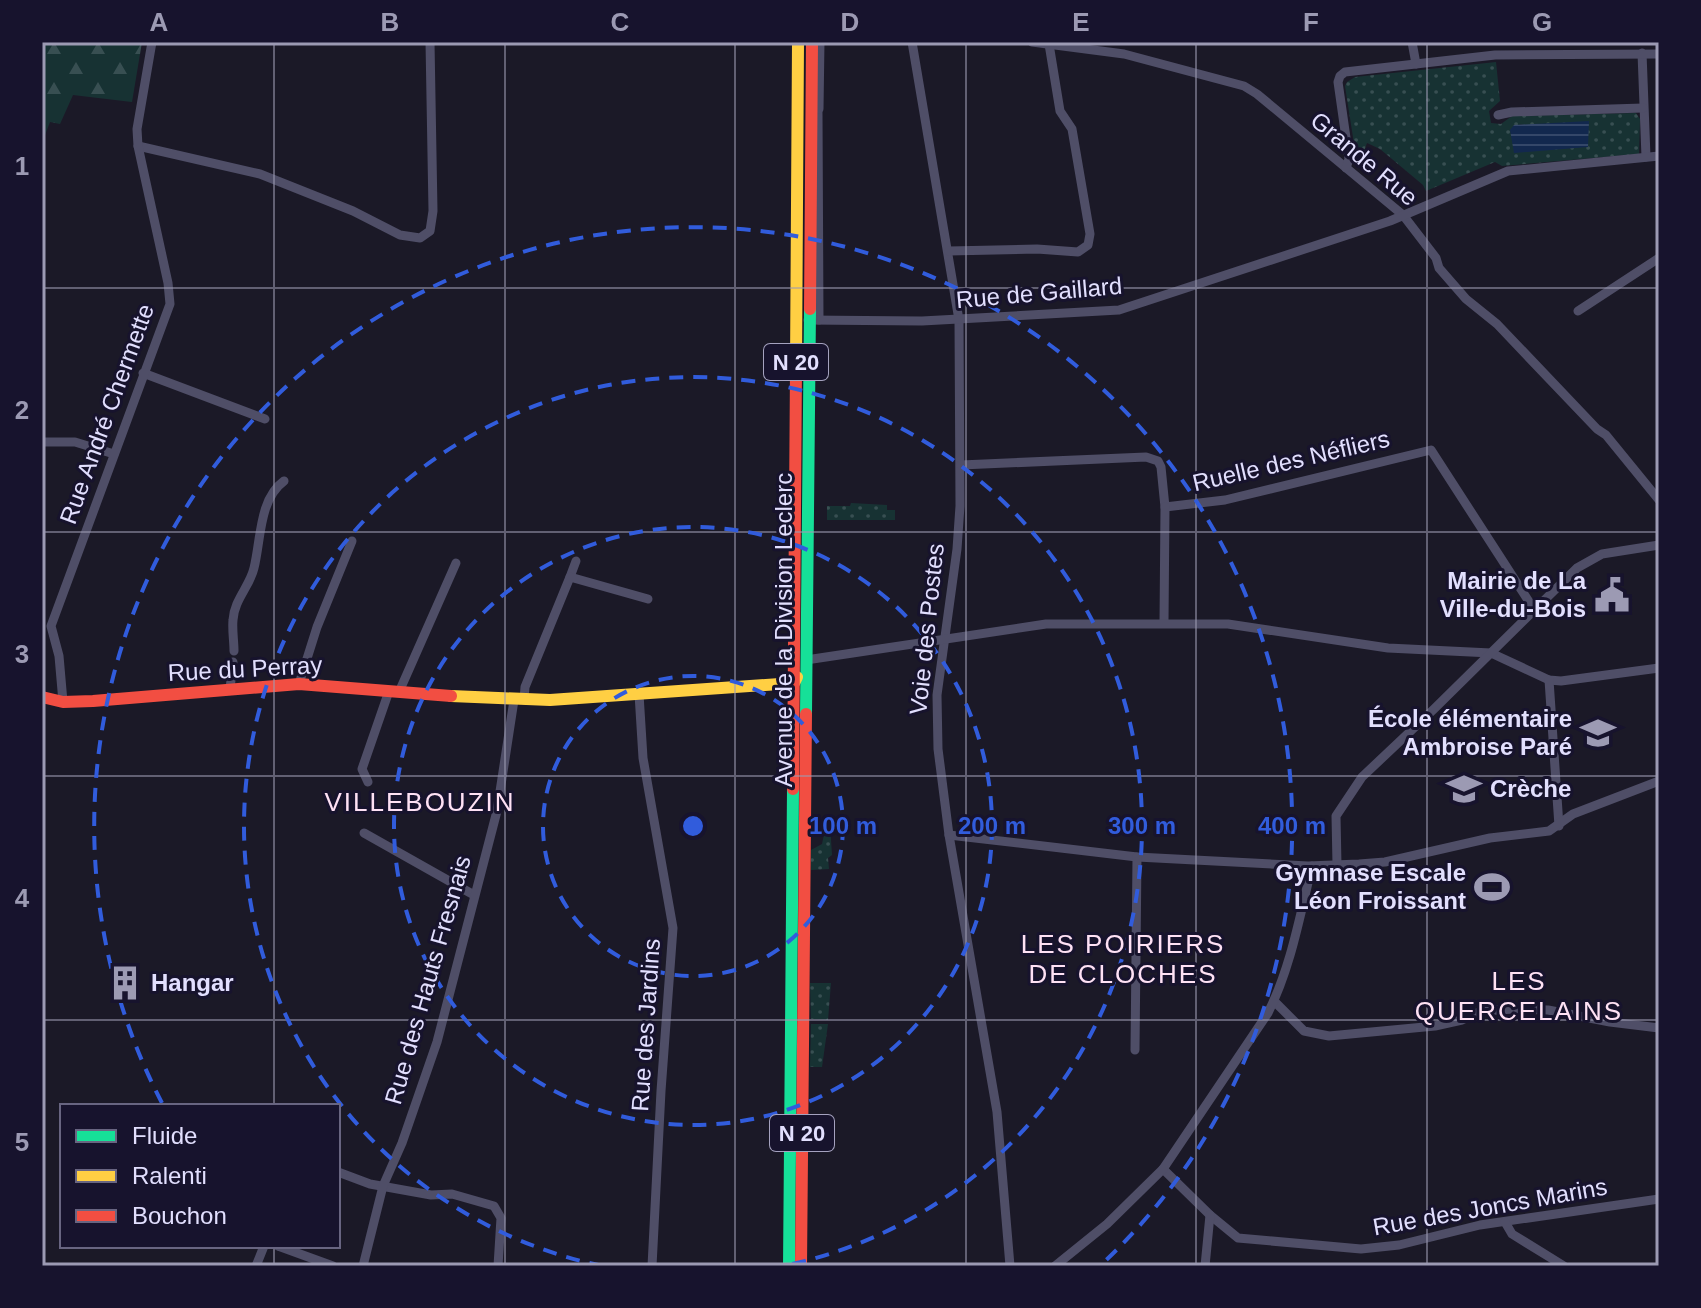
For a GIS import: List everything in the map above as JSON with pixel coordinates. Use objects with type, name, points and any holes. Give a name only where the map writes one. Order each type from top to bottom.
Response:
[{"type":"main road","name":"Avenue de la Division Leclerc","points":[[789,1266],[798,42]]},
{"type":"main road","name":"Avenue de la Division Leclerc","points":[[801,1266],[806,660],[814,320],[812,42]]},
{"type":"main road","points":[[794,683],[806,660]]},
{"type":"main road","name":"Rue du Perray","points":[[42,697],[63,702],[299,684],[514,700],[794,683]]},
{"type":"street","name":"Rue André Chermette","points":[[63,702],[59,656],[46,625],[170,304],[138,146],[137,129],[152,42]]},
{"type":"street","points":[[138,146],[260,174],[353,211],[400,235],[420,238],[430,231],[433,211],[430,42]]},
{"type":"street","points":[[814,320],[820,42]]},
{"type":"street","name":"Voie des Postes","points":[[912,42],[959,320],[961,465],[957,549],[937,695],[937,722],[949,835],[991,1071],[1004,1174],[1010,1266]]},
{"type":"street","name":"Grande Rue","points":[[1032,42],[1124,54],[1244,86],[1403,215],[1436,258],[1439,268],[1469,303],[1482,309],[1606,435],[1659,500]]},
{"type":"street","points":[[1412,42],[1416,64]]},
{"type":"street","points":[[949,251],[1037,249],[1078,252],[1088,245],[1090,234],[1072,129],[1060,111],[1049,44]]},
{"type":"street","points":[[1642,53],[1646,157]]},
{"type":"street","points":[[1346,168],[1349,159],[1339,96],[1340,76],[1345,72],[1495,55],[1659,54]]},
{"type":"street","points":[[812,87],[818,113]]},
{"type":"street","points":[[1498,115],[1643,108]]},
{"type":"street","name":"Rue de Gaillard","points":[[814,320],[959,320],[1119,310],[1403,215],[1508,171],[1659,156]]},
{"type":"street","points":[[1578,311],[1659,258]]},
{"type":"street","points":[[143,373],[265,419]]},
{"type":"street","points":[[42,442],[75,442],[114,454]]},
{"type":"street","name":"Ruelle des Néfliers","points":[[961,465],[1146,457],[1158,461],[1161,467],[1165,507],[1225,500],[1431,450],[1535,611]]},
{"type":"street","points":[[230,689],[235,609],[254,570],[258,534],[276,487],[284,481]]},
{"type":"street","points":[[1164,623],[1165,507]]},
{"type":"street","points":[[299,684],[317,627],[352,541]]},
{"type":"street","points":[[1337,865],[1335,821],[1341,806],[1377,761],[1417,726],[1577,568],[1592,558],[1659,545]]},
{"type":"street","name":"Rue des Hauts Fresnais","points":[[363,1266],[383,1186],[437,1042],[497,811],[514,700],[525,687],[576,561]]},
{"type":"street","points":[[368,782],[362,769],[394,691],[456,563]]},
{"type":"street","points":[[570,577],[648,599]]},
{"type":"street","points":[[806,660],[1046,624],[1164,623],[1228,624],[1388,648],[1491,653],[1549,680],[1659,668]]},
{"type":"street","points":[[1471,651],[1477,666]]},
{"type":"street","points":[[1549,680],[1559,826]]},
{"type":"street","name":"Rue des Jardins","points":[[639,694],[643,758],[673,928],[652,1266]]},
{"type":"street","points":[[949,835],[1137,857],[1312,866],[1385,862],[1490,838],[1549,831],[1573,814],[1659,781]]},
{"type":"street","points":[[364,833],[474,895]]},
{"type":"street","points":[[1135,1050],[1137,857]]},
{"type":"street","points":[[1055,1266],[1107,1224],[1163,1169],[1274,1001],[1295,937],[1312,866]]},
{"type":"street","points":[[1274,1001],[1304,1031],[1329,1036],[1435,1026],[1462,1020],[1481,1011],[1514,1009],[1548,1010],[1659,1028]]},
{"type":"street","name":"Rue des Joncs Marins","points":[[1163,1169],[1238,1238],[1361,1249],[1399,1245],[1470,1227],[1659,1199]]},
{"type":"street","points":[[340,1173],[370,1184],[431,1195],[452,1194],[494,1206],[501,1218],[498,1266]]},
{"type":"street","points":[[1205,1266],[1210,1215]]},
{"type":"street","points":[[1505,1222],[1512,1234],[1564,1266]]},
{"type":"street","points":[[284,1248],[333,1266]]},
{"type":"green space","points":[[42,42],[142,42],[132,102],[73,95],[60,124],[50,122],[42,143]]},
{"type":"green space","points":[[1496,62],[1500,101],[1489,111],[1491,123],[1501,124],[1512,116],[1636,113],[1640,119],[1639,154],[1502,166],[1495,162],[1426,191],[1423,185],[1380,149],[1367,143],[1364,151],[1355,150],[1345,86],[1355,77]],"holes":[[[1518,124],[1588,134],[1588,146]]]},
{"type":"green space","points":[[851,503],[887,505],[887,510],[895,510],[895,520],[827,520],[827,506],[850,506]]},
{"type":"green space","points":[[826,825],[830,825],[832,855],[828,858],[829,869],[811,870],[811,850],[822,844]]},
{"type":"green space","points":[[810,983],[831,983],[828,1020],[811,1019]]},
{"type":"green space","points":[[811,1024],[828,1024],[822,1067],[810,1067]]},
{"type":"water","points":[[1589,121],[1588,147],[1514,153],[1510,130],[1514,125]]},
{"type":"traffic: fast","points":[[806,714],[810,309]]},
{"type":"traffic: fast","points":[[789,1266],[793,789]]},
{"type":"traffic: slow","points":[[796,367],[798,42]]},
{"type":"traffic: slow","points":[[451,696],[550,700],[794,683],[797,677]]},
{"type":"traffic: jam","points":[[810,309],[812,42]]},
{"type":"traffic: jam","points":[[793,789],[796,367]]},
{"type":"traffic: jam","points":[[42,697],[63,702],[93,701],[299,684],[451,696]]},
{"type":"traffic: jam","points":[[801,1266],[806,714]]},
{"type":"place","name":"Mairie de La Ville-du-Bois","points":[[1612,595]]},
{"type":"place","name":"École élémentaire Ambroise Paré","points":[[1598,733]]},
{"type":"place","name":"Crèche","points":[[1464,789]]},
{"type":"place","name":"Gymnase Escale Léon Froissant","points":[[1492,887]]},
{"type":"place","name":"Hangar","points":[[125,983]]},
{"type":"district","name":"VILLEBOUZIN","points":[[420,802]]},
{"type":"district","name":"LES POIRIERS DE CLOCHES","points":[[1123,959]]},
{"type":"district","name":"LES QUERCELAINS","points":[[1519,996]]}]
